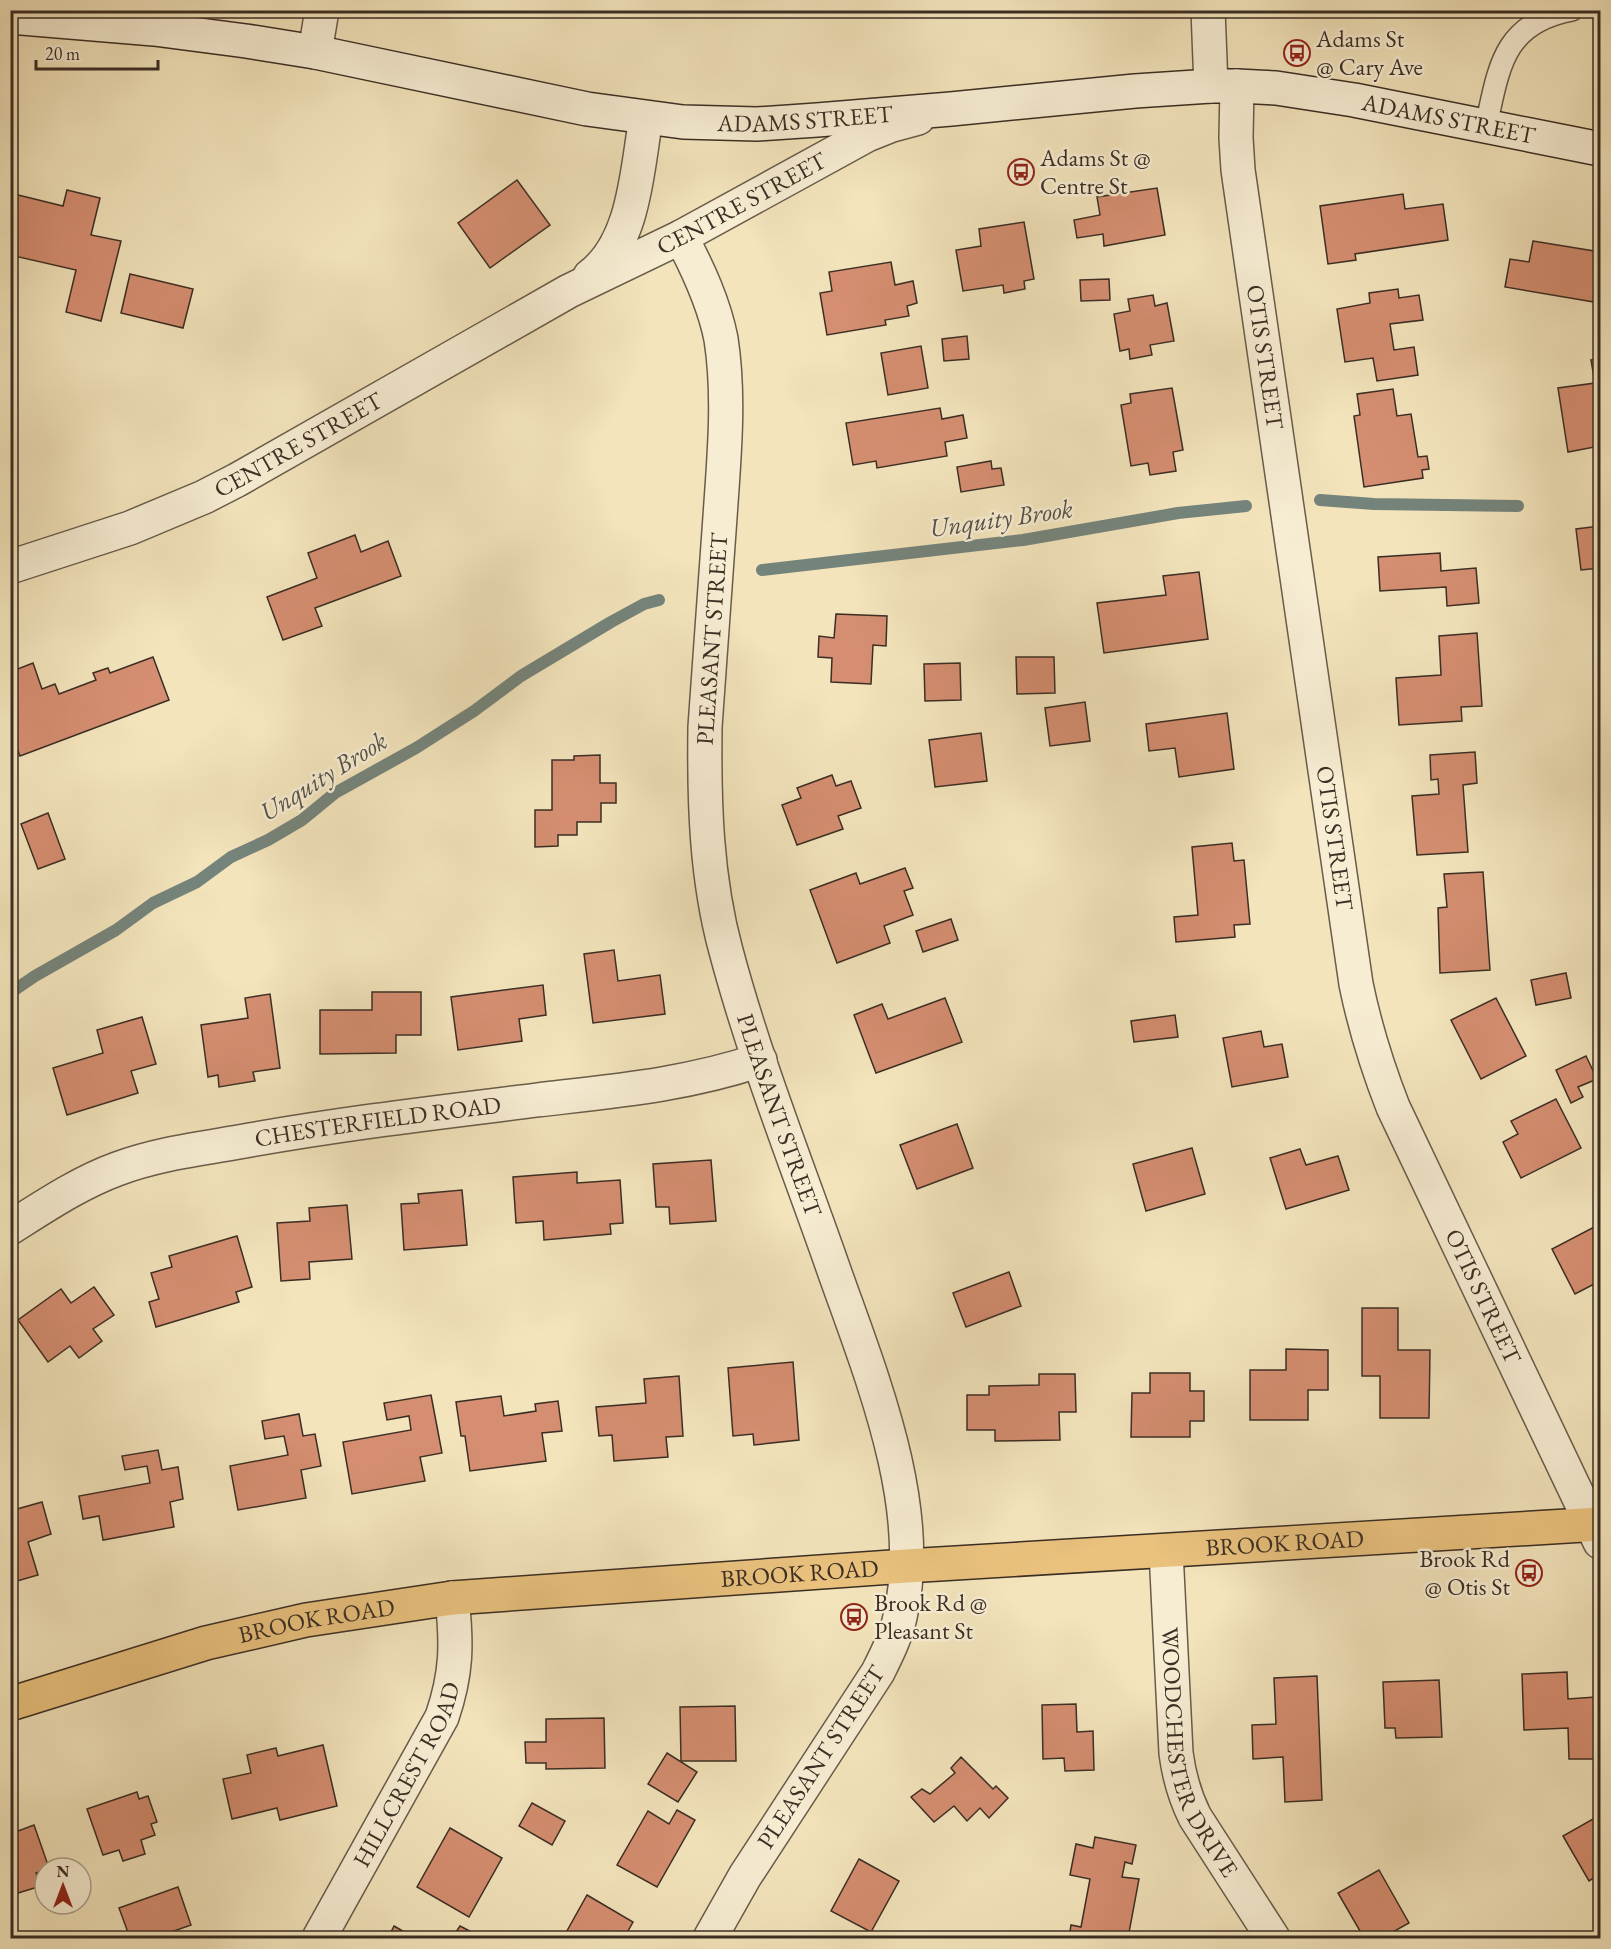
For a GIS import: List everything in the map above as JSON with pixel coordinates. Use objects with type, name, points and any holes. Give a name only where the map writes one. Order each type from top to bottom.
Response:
[{"type":"main road","name":"BROOK ROAD","points":[[10,1704],[206,1643],[306,1620],[452,1598],[906,1566],[1598,1530]]},
{"type":"street","points":[[315,52],[322,10]]},
{"type":"street","name":"OTIS STREET","points":[[1208,10],[1236,138],[1238,170],[1354,972],[1370,1046],[1393,1107],[1598,1530]]},
{"type":"street","name":"ADAMS STREET","points":[[10,17],[154,28],[201,34],[315,52],[587,109],[683,122],[758,124],[951,109],[1135,90],[1224,86],[1276,88],[1312,93],[1600,149]]},
{"type":"street","name":"CENTRE STREET","points":[[10,567],[130,528],[204,497],[569,291],[681,237],[867,135],[892,125],[951,109]]},
{"type":"street","name":"CENTRE STREET","points":[[569,291],[595,273],[609,258],[620,239],[633,192],[646,118]]},
{"type":"street","name":"PLEASANT STREET","points":[[681,237],[714,312],[724,371],[725,442],[705,727],[705,801],[708,850],[716,909],[725,950],[760,1060],[871,1376],[890,1440],[903,1498],[906,1566],[900,1617],[891,1645],[878,1672],[745,1876],[710,1938]]},
{"type":"street","name":"CHESTERFIELD ROAD","points":[[10,1228],[93,1179],[146,1160],[346,1124],[665,1085],[760,1060]]},
{"type":"street","name":"WOODCHESTER DRIVE","points":[[1166,1551],[1179,1776],[1185,1796],[1195,1816],[1270,1938]]},
{"type":"street","name":"HILLCREST ROAD","points":[[319,1938],[442,1717],[455,1670],[455,1622],[452,1598]]},
{"type":"lane","points":[[1486,126],[1498,72],[1511,44],[1524,31],[1542,20],[1572,10]]},
{"type":"building","points":[[517,180],[550,225],[490,268],[458,223]]},
{"type":"building","points":[[1157,188],[1165,235],[1104,246],[1103,234],[1077,238],[1074,220],[1100,215],[1097,197]]},
{"type":"building","points":[[67,190],[100,198],[91,235],[121,241],[101,321],[66,312],[76,270],[10,255],[10,193],[63,206]]},
{"type":"building","points":[[1403,194],[1405,209],[1443,204],[1448,240],[1355,254],[1356,260],[1328,264],[1320,206]]},
{"type":"building","points":[[1024,222],[1034,279],[1024,281],[1025,289],[1004,293],[1003,285],[963,291],[956,250],[981,246],[979,229]]},
{"type":"building","points":[[1533,241],[1600,252],[1600,303],[1505,287],[1510,259],[1529,262]]},
{"type":"building","points":[[891,262],[895,285],[913,281],[917,303],[907,306],[909,316],[885,320],[886,325],[827,335],[820,293],[832,291],[829,272]]},
{"type":"building","points":[[130,274],[193,289],[183,328],[121,313]]},
{"type":"building","points":[[1109,279],[1110,300],[1081,301],[1080,280]]},
{"type":"building","points":[[1398,289],[1399,298],[1419,295],[1423,320],[1390,324],[1394,350],[1414,347],[1418,375],[1377,381],[1373,358],[1345,362],[1337,309],[1370,303],[1369,293]]},
{"type":"building","points":[[1153,295],[1155,306],[1167,303],[1174,341],[1150,345],[1152,355],[1130,359],[1129,349],[1120,351],[1114,314],[1130,311],[1128,299]]},
{"type":"building","points":[[967,336],[969,359],[944,361],[942,339]]},
{"type":"building","points":[[921,346],[928,388],[888,395],[881,353]]},
{"type":"building","points":[[1600,359],[1600,446],[1568,452],[1558,388],[1595,383],[1591,360]]},
{"type":"building","points":[[1172,388],[1183,450],[1173,452],[1176,471],[1150,475],[1148,463],[1131,466],[1121,405],[1131,403],[1130,394]]},
{"type":"building","points":[[1393,389],[1397,416],[1411,414],[1418,457],[1427,456],[1429,469],[1422,470],[1423,478],[1364,487],[1354,416],[1360,415],[1357,394]]},
{"type":"building","points":[[940,408],[942,419],[963,415],[967,438],[945,442],[947,456],[877,468],[876,461],[853,465],[846,423]]},
{"type":"building","points":[[991,461],[992,469],[1001,468],[1004,485],[961,492],[957,467]]},
{"type":"building","points":[[1600,526],[1600,568],[1581,570],[1576,529]]},
{"type":"building","points":[[355,535],[361,552],[388,541],[401,576],[315,608],[322,626],[283,640],[267,597],[317,578],[308,553]]},
{"type":"building","points":[[1440,553],[1441,571],[1476,568],[1479,603],[1447,606],[1446,587],[1380,591],[1378,557]]},
{"type":"building","points":[[1199,572],[1208,639],[1104,653],[1097,603],[1166,595],[1163,576]]},
{"type":"building","points":[[836,614],[887,616],[886,646],[873,645],[871,684],[831,682],[832,658],[818,657],[819,636],[834,638]]},
{"type":"building","points":[[1477,633],[1482,706],[1461,707],[1462,721],[1399,725],[1396,678],[1441,675],[1439,636]]},
{"type":"building","points":[[153,657],[169,700],[20,756],[10,731],[10,672],[33,663],[42,689],[55,684],[59,694],[96,680],[93,673],[108,668],[110,673]]},
{"type":"building","points":[[1016,657],[1054,657],[1055,693],[1017,694]]},
{"type":"building","points":[[960,663],[961,700],[925,701],[924,664]]},
{"type":"building","points":[[1085,702],[1090,741],[1050,746],[1045,708]]},
{"type":"building","points":[[1227,713],[1234,769],[1179,777],[1175,748],[1149,751],[1146,724]]},
{"type":"building","points":[[981,733],[987,781],[935,787],[929,740]]},
{"type":"building","points":[[1475,752],[1477,783],[1463,785],[1468,852],[1417,855],[1412,796],[1439,794],[1438,779],[1431,780],[1430,755]]},
{"type":"building","points":[[600,755],[600,783],[616,783],[616,803],[601,803],[601,822],[577,822],[577,835],[558,835],[558,846],[535,847],[535,810],[552,810],[552,760],[574,760],[574,756]]},
{"type":"building","points":[[832,775],[836,786],[851,781],[861,808],[838,816],[843,829],[797,845],[782,805],[801,798],[797,788]]},
{"type":"building","points":[[48,813],[65,859],[38,869],[21,824]]},
{"type":"building","points":[[1232,843],[1234,861],[1244,860],[1250,924],[1234,925],[1235,937],[1176,942],[1174,917],[1198,915],[1192,847]]},
{"type":"building","points":[[905,868],[913,888],[904,891],[913,915],[884,926],[890,943],[837,963],[810,890],[856,873],[860,884]]},
{"type":"building","points":[[1483,872],[1490,970],[1440,973],[1438,908],[1447,907],[1444,874]]},
{"type":"building","points":[[951,919],[958,940],[923,952],[916,931]]},
{"type":"building","points":[[614,950],[618,981],[660,975],[665,1014],[593,1023],[584,954]]},
{"type":"building","points":[[1566,973],[1571,998],[1536,1005],[1531,980]]},
{"type":"building","points":[[543,985],[546,1015],[519,1019],[522,1041],[458,1050],[451,997]]},
{"type":"building","points":[[372,992],[421,992],[421,1035],[396,1035],[396,1053],[320,1054],[320,1010],[372,1010]]},
{"type":"building","points":[[270,994],[280,1068],[253,1072],[255,1081],[219,1087],[218,1075],[208,1077],[201,1025],[248,1018],[245,998]]},
{"type":"building","points":[[945,998],[962,1042],[876,1073],[854,1015],[882,1004],[888,1019]]},
{"type":"building","points":[[1496,998],[1526,1056],[1481,1079],[1451,1020]]},
{"type":"building","points":[[1175,1015],[1178,1037],[1134,1042],[1131,1021]]},
{"type":"building","points":[[142,1017],[156,1064],[131,1071],[138,1093],[67,1115],[53,1068],[103,1053],[97,1030]]},
{"type":"building","points":[[1261,1031],[1264,1047],[1282,1044],[1288,1077],[1232,1087],[1223,1038]]},
{"type":"building","points":[[1586,1056],[1597,1079],[1578,1087],[1583,1097],[1571,1103],[1556,1070]]},
{"type":"building","points":[[1556,1099],[1581,1148],[1521,1178],[1503,1142],[1518,1134],[1511,1121]]},
{"type":"building","points":[[957,1124],[973,1168],[917,1189],[900,1145]]},
{"type":"building","points":[[1192,1148],[1205,1194],[1146,1211],[1133,1164]]},
{"type":"building","points":[[1300,1149],[1306,1165],[1338,1156],[1349,1190],[1286,1209],[1270,1158]]},
{"type":"building","points":[[711,1160],[716,1221],[670,1224],[669,1207],[656,1207],[653,1164]]},
{"type":"building","points":[[577,1172],[577,1183],[620,1180],[623,1223],[610,1224],[611,1234],[544,1240],[543,1221],[516,1223],[513,1177]]},
{"type":"building","points":[[462,1190],[467,1245],[404,1250],[401,1204],[419,1203],[418,1194]]},
{"type":"building","points":[[347,1205],[352,1259],[309,1262],[310,1279],[281,1281],[277,1223],[310,1221],[309,1208]]},
{"type":"building","points":[[1600,1224],[1600,1281],[1575,1294],[1552,1249]]},
{"type":"building","points":[[237,1236],[252,1287],[236,1292],[239,1302],[156,1327],[149,1302],[159,1299],[151,1273],[172,1267],[169,1256]]},
{"type":"building","points":[[1009,1272],[1021,1306],[966,1327],[953,1293]]},
{"type":"building","points":[[94,1287],[114,1315],[93,1329],[102,1341],[79,1358],[70,1346],[48,1362],[18,1320],[61,1289],[71,1303]]},
{"type":"building","points":[[1362,1308],[1398,1308],[1398,1350],[1430,1350],[1429,1418],[1380,1418],[1380,1376],[1362,1376]]},
{"type":"building","points":[[1286,1349],[1328,1350],[1328,1390],[1308,1390],[1308,1420],[1250,1420],[1250,1370],[1286,1370]]},
{"type":"building","points":[[793,1362],[799,1440],[754,1445],[753,1434],[733,1436],[728,1368]]},
{"type":"building","points":[[1150,1373],[1190,1373],[1190,1391],[1204,1391],[1204,1421],[1190,1421],[1190,1437],[1131,1437],[1132,1393],[1150,1393]]},
{"type":"building","points":[[1039,1374],[1075,1374],[1076,1412],[1059,1412],[1060,1440],[995,1441],[995,1430],[967,1430],[967,1395],[989,1395],[989,1386],[1039,1385]]},
{"type":"building","points":[[679,1376],[683,1436],[666,1437],[668,1457],[614,1461],[612,1435],[599,1436],[596,1407],[646,1403],[644,1379]]},
{"type":"building","points":[[431,1395],[442,1453],[420,1457],[425,1481],[352,1494],[343,1442],[411,1430],[409,1416],[387,1420],[384,1403]]},
{"type":"building","points":[[501,1396],[504,1416],[536,1411],[535,1404],[558,1401],[562,1431],[542,1433],[546,1461],[470,1471],[465,1436],[461,1436],[456,1402]]},
{"type":"building","points":[[299,1414],[303,1436],[315,1434],[321,1466],[301,1470],[306,1498],[238,1510],[230,1466],[288,1455],[284,1436],[265,1439],[262,1421]]},
{"type":"building","points":[[158,1450],[162,1470],[178,1467],[183,1499],[170,1502],[174,1527],[103,1540],[99,1516],[83,1519],[79,1496],[150,1483],[147,1466],[125,1470],[122,1456]]},
{"type":"building","points":[[10,1489],[17,1509],[42,1502],[51,1534],[28,1542],[38,1575],[10,1583]]},
{"type":"building","points":[[1567,1672],[1568,1699],[1595,1697],[1597,1759],[1569,1759],[1568,1728],[1524,1730],[1522,1674]]},
{"type":"building","points":[[1317,1676],[1322,1800],[1285,1802],[1283,1757],[1253,1759],[1252,1725],[1276,1724],[1274,1678]]},
{"type":"building","points":[[1439,1680],[1442,1737],[1396,1738],[1395,1728],[1385,1728],[1383,1682]]},
{"type":"building","points":[[1076,1704],[1077,1732],[1093,1731],[1094,1770],[1065,1771],[1064,1758],[1043,1759],[1042,1705]]},
{"type":"building","points":[[735,1706],[736,1761],[681,1761],[680,1707]]},
{"type":"building","points":[[604,1718],[605,1768],[546,1769],[546,1763],[526,1763],[525,1742],[546,1742],[546,1719]]},
{"type":"building","points":[[323,1745],[337,1806],[280,1820],[277,1808],[232,1819],[223,1779],[251,1773],[247,1755],[276,1748],[278,1756]]},
{"type":"building","points":[[667,1753],[697,1772],[678,1802],[648,1784]]},
{"type":"building","points":[[961,1757],[993,1789],[996,1786],[1008,1798],[989,1818],[980,1808],[967,1821],[954,1806],[934,1822],[911,1797],[922,1789],[930,1794],[955,1773],[951,1768]]},
{"type":"building","points":[[137,1792],[139,1799],[148,1796],[157,1822],[151,1824],[155,1835],[141,1840],[145,1854],[123,1861],[119,1850],[103,1855],[87,1809]]},
{"type":"building","points":[[532,1803],[565,1821],[552,1845],[519,1826]]},
{"type":"building","points":[[677,1810],[695,1820],[657,1887],[617,1865],[648,1811],[669,1824]]},
{"type":"building","points":[[1600,1815],[1600,1874],[1589,1881],[1563,1836]]},
{"type":"building","points":[[34,1825],[45,1856],[33,1856],[33,1888],[18,1893],[15,1886],[10,1887],[10,1834]]},
{"type":"building","points":[[450,1828],[502,1858],[469,1917],[417,1887]]},
{"type":"building","points":[[1095,1837],[1136,1845],[1132,1864],[1125,1862],[1122,1877],[1139,1879],[1128,1938],[1069,1938],[1071,1925],[1081,1927],[1090,1879],[1070,1875],[1076,1844],[1093,1848]]},
{"type":"building","points":[[859,1859],[899,1881],[871,1932],[831,1911]]},
{"type":"building","points":[[1379,1870],[1409,1923],[1382,1938],[1364,1938],[1338,1893]]},
{"type":"building","points":[[178,1887],[191,1925],[154,1938],[130,1938],[119,1908]]},
{"type":"building","points":[[587,1895],[633,1922],[624,1938],[563,1938]]},
{"type":"building","points":[[394,1926],[415,1938],[388,1938]]},
{"type":"building","points":[[460,1926],[483,1938],[452,1938]]},
{"type":"waterway","name":"Unquity Brook","points":[[1320,500],[1374,504],[1518,506]]},
{"type":"waterway","name":"Unquity Brook","points":[[762,570],[1023,540],[1178,513],[1246,506]]},
{"type":"waterway","name":"Unquity Brook","points":[[10,993],[35,976],[116,930],[153,903],[197,882],[231,857],[268,840],[302,820],[335,793],[416,748],[474,711],[521,676],[611,622],[644,604],[659,600]]},
{"type":"place","name":"Adams St @ Cary Ave","points":[[1297,53]]},
{"type":"place","name":"Adams St @ Centre St","points":[[1021,172]]},
{"type":"place","name":"Brook Rd @ Otis St","points":[[1529,1573]]},
{"type":"place","name":"Brook Rd @ Pleasant St","points":[[854,1617]]}]
